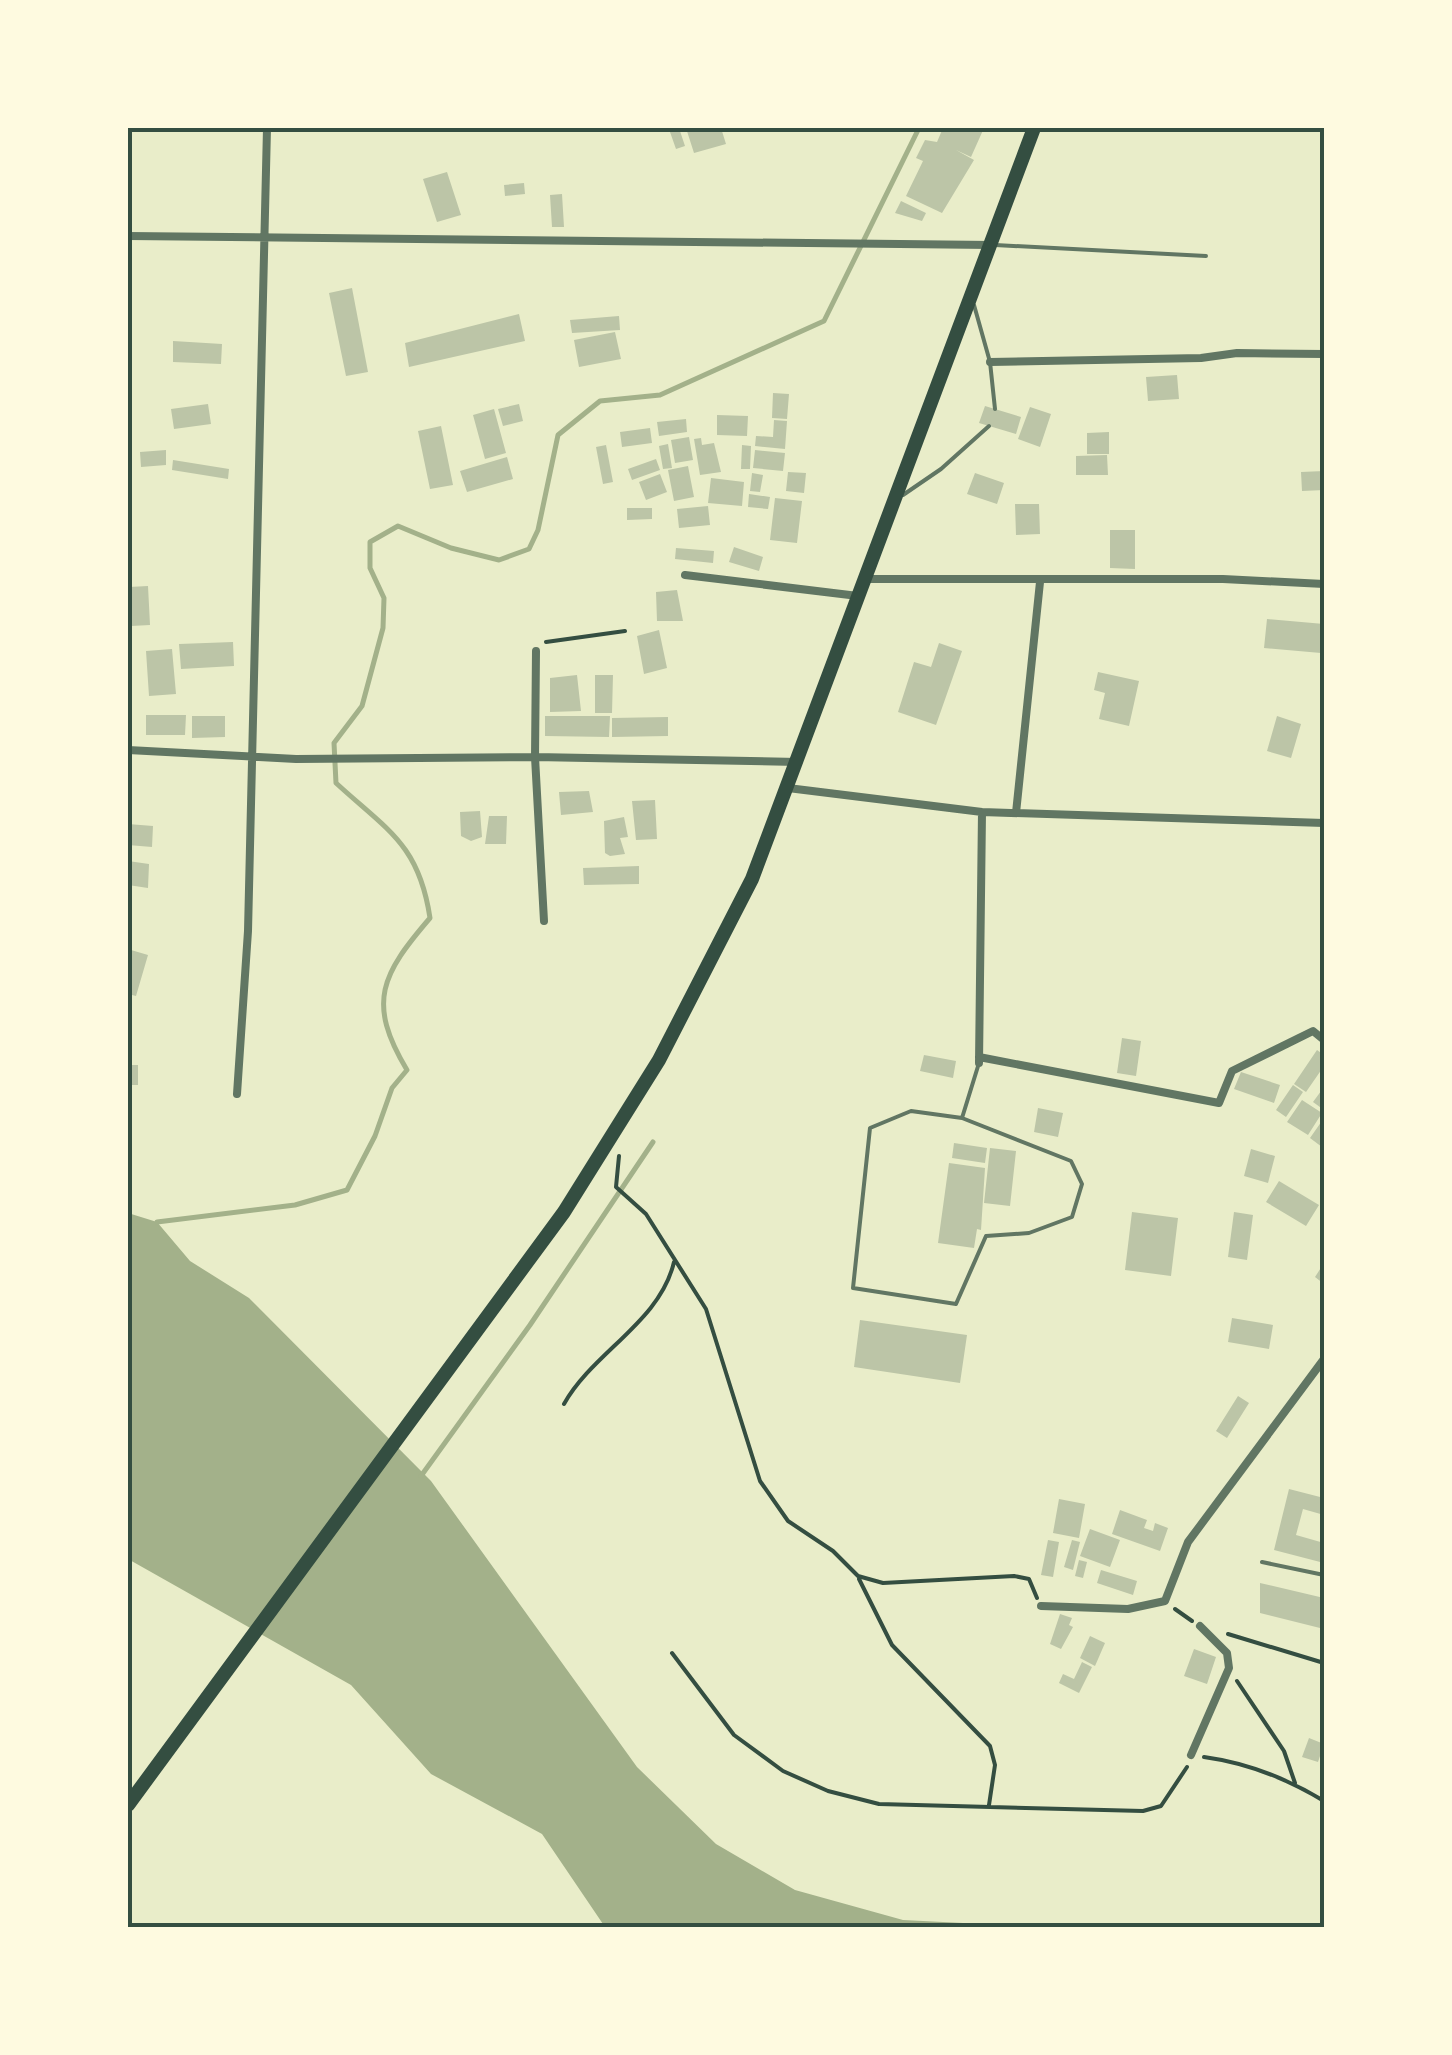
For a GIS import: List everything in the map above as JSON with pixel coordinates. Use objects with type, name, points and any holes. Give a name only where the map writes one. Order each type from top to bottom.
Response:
[{"type":"highway","points":[[128,1804],[564,1212],[626,1116],[734,918],[798,762],[1034,128]]},
{"type":"street","points":[[237,1094],[248,931],[248,755],[268,235],[266,128]]},
{"type":"street","points":[[128,236],[991,244]]},
{"type":"street","points":[[990,362],[1324,354]]},
{"type":"street","points":[[685,575],[858,596]]},
{"type":"street","points":[[864,579],[1223,579],[1324,584]]},
{"type":"street","points":[[1016,813],[1040,582]]},
{"type":"street","points":[[536,651],[534,757],[544,921]]},
{"type":"street","points":[[128,750],[296,759],[534,757],[798,762]]},
{"type":"street","points":[[788,788],[982,812],[1324,823]]},
{"type":"street","points":[[982,812],[979,1060],[1219,1103],[1232,1071],[1313,1031],[1324,1040]]},
{"type":"street","points":[[1041,1606],[1128,1609],[1165,1601],[1188,1542],[1324,1359]]},
{"type":"street","points":[[1191,1756],[1229,1668],[1226,1653],[1200,1626]]},
{"type":"lane","points":[[991,244],[1206,256]]},
{"type":"lane","points":[[971,296],[990,362],[995,409]]},
{"type":"lane","points":[[894,501],[941,469],[989,426]]},
{"type":"lane","points":[[962,1118],[979,1060]]},
{"type":"lane","points":[[910,1111],[962,1118],[1071,1160],[1082,1184],[1072,1217],[1029,1232],[986,1236],[956,1304],[853,1288],[870,1128],[910,1111]]},
{"type":"lane","points":[[1262,1562],[1324,1575]]},
{"type":"path","points":[[536,651],[541,644],[625,631]]},
{"type":"path","points":[[618,1189],[646,1214],[706,1309],[760,1481],[788,1521],[833,1550],[858,1576],[892,1645],[990,1746],[995,1764],[989,1805]]},
{"type":"path","points":[[564,1404],[582,1378],[664,1289],[674,1262]]},
{"type":"path","points":[[858,1576],[882,1583],[1014,1576],[1029,1580],[1041,1606]]},
{"type":"path","points":[[1165,1601],[1200,1626],[1324,1663]]},
{"type":"path","points":[[672,1653],[734,1735],[783,1771],[828,1791],[879,1804],[1142,1811],[1161,1806],[1182,1780],[1191,1756],[1241,1762],[1295,1783],[1324,1801]]},
{"type":"path","points":[[1229,1668],[1284,1751],[1295,1783]]},
{"type":"shaded area","points":[[128,1213],[157,1222],[190,1261],[249,1298],[431,1481],[637,1767],[716,1844],[795,1890],[903,1920],[1045,1927],[605,1927],[542,1834],[431,1774],[351,1685],[128,1559]]},
{"type":"building","points":[[679,128],[685,146],[676,149],[670,132]]},
{"type":"building","points":[[686,128],[721,128],[726,144],[694,153]]},
{"type":"building","points":[[943,128],[984,128],[971,157],[956,150],[974,160],[942,213],[906,196],[923,161],[916,158],[925,140],[937,142]]},
{"type":"building","points":[[447,172],[461,215],[437,222],[423,179]]},
{"type":"building","points":[[524,183],[525,194],[505,196],[504,185]]},
{"type":"building","points":[[562,194],[564,227],[552,227],[550,195]]},
{"type":"building","points":[[901,201],[926,213],[922,221],[895,213]]},
{"type":"building","points":[[352,288],[368,372],[346,376],[329,293]]},
{"type":"building","points":[[519,314],[525,341],[409,367],[405,343]]},
{"type":"building","points":[[619,316],[620,330],[572,333],[570,320]]},
{"type":"building","points":[[615,332],[621,359],[579,367],[574,340]]},
{"type":"building","points":[[173,341],[222,344],[221,364],[173,362]]},
{"type":"building","points":[[1177,375],[1179,399],[1148,401],[1146,377]]},
{"type":"building","points":[[773,393],[789,394],[787,419],[772,418]]},
{"type":"building","points":[[208,404],[211,424],[174,429],[171,409]]},
{"type":"building","points":[[519,404],[523,421],[503,426],[498,409]]},
{"type":"building","points":[[985,406],[1021,417],[1016,434],[979,423]]},
{"type":"building","points":[[1030,407],[1051,414],[1040,447],[1018,439]]},
{"type":"building","points":[[494,409],[506,453],[485,459],[473,415]]},
{"type":"building","points":[[717,415],[748,416],[747,436],[717,435]]},
{"type":"building","points":[[686,419],[687,432],[659,436],[657,422]]},
{"type":"building","points":[[774,420],[787,421],[785,449],[755,446],[756,436],[773,437]]},
{"type":"building","points":[[441,426],[453,485],[430,489],[418,431]]},
{"type":"building","points":[[650,428],[652,443],[622,447],[620,432]]},
{"type":"building","points":[[1109,432],[1109,454],[1087,454],[1087,433]]},
{"type":"building","points":[[689,437],[693,460],[675,463],[671,440]]},
{"type":"building","points":[[701,438],[702,445],[714,443],[721,472],[700,475],[694,439]]},
{"type":"building","points":[[668,444],[672,468],[663,469],[659,446]]},
{"type":"building","points":[[606,445],[613,482],[603,484],[596,447]]},
{"type":"building","points":[[742,445],[751,446],[750,469],[741,469]]},
{"type":"building","points":[[166,450],[166,465],[141,467],[140,452]]},
{"type":"building","points":[[755,450],[785,453],[783,471],[753,468]]},
{"type":"building","points":[[1107,455],[1108,475],[1076,475],[1076,456]]},
{"type":"building","points":[[507,457],[513,479],[467,492],[460,471]]},
{"type":"building","points":[[656,459],[660,470],[632,480],[628,469]]},
{"type":"building","points":[[173,460],[229,469],[228,479],[172,470]]},
{"type":"building","points":[[688,466],[694,497],[674,501],[668,470]]},
{"type":"building","points":[[1324,471],[1324,490],[1302,491],[1301,472]]},
{"type":"building","points":[[788,472],[806,473],[804,493],[786,491]]},
{"type":"building","points":[[752,473],[763,475],[760,492],[750,491]]},
{"type":"building","points":[[975,473],[1004,483],[997,504],[967,494]]},
{"type":"building","points":[[660,474],[667,492],[646,500],[639,482]]},
{"type":"building","points":[[711,478],[744,482],[742,506],[708,503]]},
{"type":"building","points":[[749,494],[770,497],[768,509],[748,507]]},
{"type":"building","points":[[775,498],[802,501],[797,543],[770,540]]},
{"type":"building","points":[[1015,504],[1039,504],[1040,534],[1016,535]]},
{"type":"building","points":[[708,506],[710,525],[679,528],[677,509]]},
{"type":"building","points":[[627,508],[652,508],[652,519],[627,520]]},
{"type":"building","points":[[1110,530],[1135,530],[1135,569],[1110,568]]},
{"type":"building","points":[[734,547],[763,557],[759,571],[729,562]]},
{"type":"building","points":[[676,548],[714,551],[713,563],[675,559]]},
{"type":"building","points":[[148,586],[150,625],[131,626],[129,587]]},
{"type":"building","points":[[677,590],[683,621],[657,621],[656,592]]},
{"type":"building","points":[[1267,619],[1324,624],[1321,653],[1264,648]]},
{"type":"building","points":[[659,630],[667,668],[644,674],[637,636]]},
{"type":"building","points":[[233,642],[234,666],[181,669],[179,644]]},
{"type":"building","points":[[939,643],[962,651],[936,725],[898,712],[914,662],[931,667]]},
{"type":"building","points":[[172,649],[176,694],[149,696],[146,651]]},
{"type":"building","points":[[1098,672],[1139,681],[1129,726],[1099,719],[1105,693],[1094,690]]},
{"type":"building","points":[[577,675],[581,711],[550,712],[550,678]]},
{"type":"building","points":[[595,675],[613,675],[612,713],[595,713]]},
{"type":"building","points":[[146,715],[186,715],[185,735],[146,735]]},
{"type":"building","points":[[192,716],[225,716],[225,737],[192,738]]},
{"type":"building","points":[[545,716],[610,716],[609,737],[545,736]]},
{"type":"building","points":[[1277,716],[1301,724],[1291,758],[1267,751]]},
{"type":"building","points":[[668,717],[668,736],[612,737],[612,718]]},
{"type":"building","points":[[589,791],[593,812],[561,815],[559,792]]},
{"type":"building","points":[[655,800],[657,839],[636,840],[632,801]]},
{"type":"building","points":[[480,811],[482,837],[471,841],[461,836],[460,812]]},
{"type":"building","points":[[489,816],[507,816],[506,844],[485,844]]},
{"type":"building","points":[[624,817],[628,837],[620,838],[625,854],[610,856],[605,853],[604,821]]},
{"type":"building","points":[[128,824],[153,826],[152,847],[128,845]]},
{"type":"building","points":[[128,861],[149,864],[148,888],[128,885]]},
{"type":"building","points":[[639,866],[639,884],[584,885],[583,868]]},
{"type":"building","points":[[131,950],[148,955],[136,996],[128,994]]},
{"type":"building","points":[[1122,1038],[1141,1041],[1136,1076],[1117,1073]]},
{"type":"building","points":[[1317,1050],[1324,1055],[1324,1066],[1306,1092],[1294,1084]]},
{"type":"building","points":[[924,1055],[956,1061],[953,1078],[920,1071]]},
{"type":"building","points":[[128,1065],[138,1065],[138,1085],[128,1085]]},
{"type":"building","points":[[1241,1072],[1280,1085],[1274,1103],[1234,1089]]},
{"type":"building","points":[[1293,1085],[1303,1092],[1286,1117],[1276,1110]]},
{"type":"building","points":[[1324,1087],[1324,1110],[1313,1102]]},
{"type":"building","points":[[1302,1100],[1322,1113],[1308,1135],[1287,1122]]},
{"type":"building","points":[[1038,1108],[1063,1113],[1058,1137],[1034,1132]]},
{"type":"building","points":[[1324,1118],[1324,1144],[1322,1147],[1310,1138]]},
{"type":"building","points":[[954,1143],[987,1148],[985,1163],[952,1158]]},
{"type":"building","points":[[990,1148],[1016,1151],[1010,1206],[984,1203]]},
{"type":"building","points":[[1251,1149],[1275,1156],[1268,1183],[1244,1176]]},
{"type":"building","points":[[949,1163],[985,1168],[981,1230],[977,1229],[974,1248],[938,1243]]},
{"type":"building","points":[[1279,1181],[1319,1205],[1306,1226],[1266,1202]]},
{"type":"building","points":[[1132,1212],[1178,1218],[1171,1276],[1125,1270]]},
{"type":"building","points":[[1234,1212],[1253,1215],[1247,1260],[1228,1257]]},
{"type":"building","points":[[1324,1263],[1324,1284],[1315,1277]]},
{"type":"building","points":[[1232,1318],[1273,1325],[1269,1349],[1228,1342]]},
{"type":"building","points":[[860,1320],[967,1335],[960,1383],[854,1367]]},
{"type":"building","points":[[1238,1396],[1249,1403],[1227,1438],[1216,1431]]},
{"type":"building","points":[[1289,1489],[1324,1498],[1324,1515],[1303,1509],[1296,1535],[1324,1543],[1324,1563],[1274,1550]]},
{"type":"building","points":[[1059,1499],[1085,1504],[1079,1538],[1053,1533]]},
{"type":"building","points":[[1120,1510],[1147,1520],[1144,1528],[1153,1531],[1155,1523],[1168,1528],[1160,1551],[1112,1534]]},
{"type":"building","points":[[1090,1529],[1120,1540],[1110,1567],[1080,1556]]},
{"type":"building","points":[[1048,1540],[1059,1542],[1053,1577],[1041,1575]]},
{"type":"building","points":[[1072,1540],[1080,1542],[1073,1570],[1064,1567]]},
{"type":"building","points":[[1079,1560],[1087,1562],[1083,1578],[1075,1576]]},
{"type":"building","points":[[1101,1570],[1137,1581],[1133,1595],[1097,1583]]},
{"type":"building","points":[[1260,1583],[1324,1598],[1324,1629],[1260,1613]]},
{"type":"building","points":[[1060,1614],[1072,1618],[1069,1625],[1073,1627],[1061,1649],[1050,1644]]},
{"type":"building","points":[[1090,1636],[1105,1643],[1095,1666],[1080,1658]]},
{"type":"building","points":[[1194,1649],[1216,1657],[1207,1684],[1184,1676]]},
{"type":"building","points":[[1082,1662],[1092,1667],[1079,1693],[1059,1683],[1063,1674],[1074,1679]]},
{"type":"building","points":[[1309,1738],[1324,1744],[1318,1762],[1302,1757]]},
{"type":"waterway","points":[[157,1222],[295,1205],[347,1190],[375,1136],[392,1088],[407,1070],[387,1025],[385,990],[400,956],[430,918],[425,893],[418,872],[398,840],[336,783],[334,743],[362,706],[383,628],[384,598],[370,568],[370,542],[398,526],[451,548],[499,560],[529,549],[538,530],[558,435],[600,401],[660,395],[824,321],[919,128]]},
{"type":"waterway","points":[[421,1476],[530,1325],[653,1142]]}]
